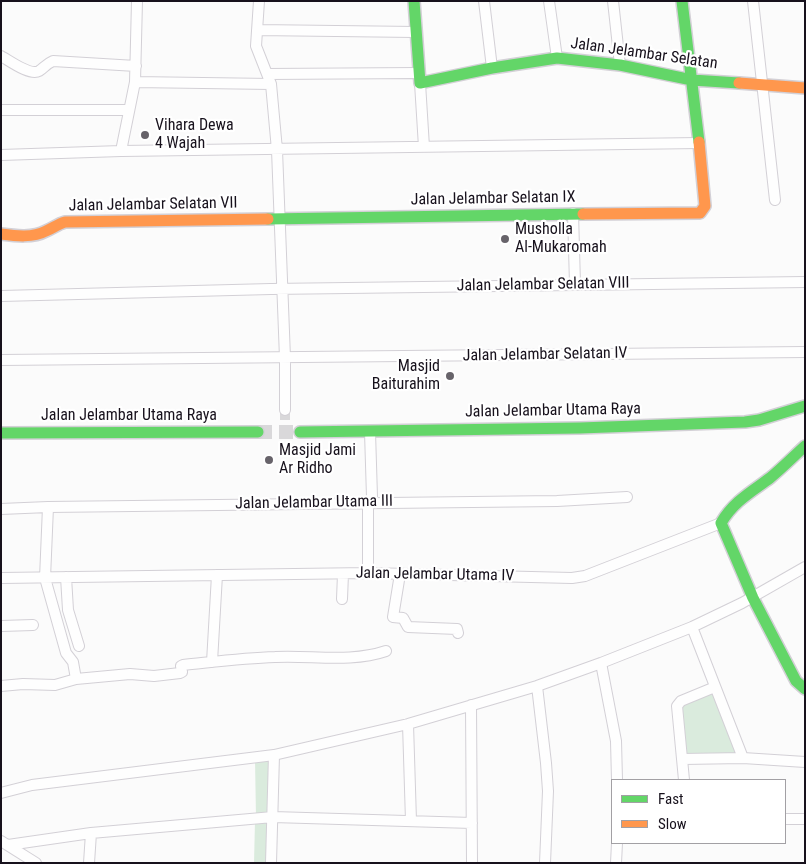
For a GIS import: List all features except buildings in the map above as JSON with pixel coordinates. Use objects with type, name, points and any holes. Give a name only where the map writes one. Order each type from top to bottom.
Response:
[{"type":"street","points":[[121,151],[136,82],[137,1]]},
{"type":"street","points":[[259,1],[256,46],[269,79],[276,150],[285,358],[285,410]]},
{"type":"street","points":[[414,1],[424,147]]},
{"type":"street","points":[[484,1],[492,68]]},
{"type":"street","points":[[549,1],[557,58]]},
{"type":"street","points":[[613,1],[620,66]]},
{"type":"street","points":[[1,155],[121,151],[699,143],[682,1]]},
{"type":"street","points":[[753,1],[775,200]]},
{"type":"street","points":[[257,30],[415,32]]},
{"type":"street","points":[[1,56],[31,72],[38,72],[48,63],[57,61],[136,66]]},
{"type":"street","name":"Jalan Jelambar Selatan","points":[[136,82],[420,78],[557,58],[620,66],[692,80],[805,88]]},
{"type":"street","points":[[1,110],[129,110]]},
{"type":"street","name":"Jalan Jelambar Selatan IX","points":[[279,220],[573,213],[700,213],[705,206],[699,143]]},
{"type":"street","points":[[573,213],[575,284]]},
{"type":"street","name":"Jalan Jelambar Selatan VII","points":[[1,234],[15,236],[37,234],[47,231],[55,224],[65,222],[279,220]]},
{"type":"street","name":"Jalan Jelambar Selatan VIII","points":[[1,296],[575,284],[805,282]]},
{"type":"street","name":"Jalan Jelambar Selatan IV","points":[[1,360],[805,352]]},
{"type":"street","name":"Jalan Jelambar Utama Raya","points":[[300,432],[370,432],[745,422],[805,406]]},
{"type":"street","name":"Jalan Jelambar Utama Raya","points":[[1,433],[258,432]]},
{"type":"street","points":[[368,573],[368,503],[372,497],[370,432]]},
{"type":"street","points":[[802,453],[738,499],[731,506],[721,523],[753,598],[796,681],[805,689]]},
{"type":"street","name":"Jalan Jelambar Utama III","points":[[1,509],[557,501],[627,497]]},
{"type":"street","points":[[48,507],[45,578],[66,653],[73,662],[76,678]]},
{"type":"street","name":"Jalan Jelambar Utama IV","points":[[1,578],[368,573],[572,578],[585,576],[721,523]]},
{"type":"street","points":[[1,793],[32,785],[274,755],[408,724],[537,686],[601,663],[692,627],[753,598],[805,567]]},
{"type":"street","points":[[342,599],[343,574]]},
{"type":"street","points":[[400,574],[394,617],[403,618],[408,627],[457,629],[458,633]]},
{"type":"street","points":[[212,662],[216,575]]},
{"type":"street","points":[[66,577],[68,610],[79,646]]},
{"type":"street","points":[[1,626],[33,625]]},
{"type":"street","points":[[692,627],[743,758]]},
{"type":"street","points":[[1,686],[55,684],[76,678],[130,674],[154,676],[180,673],[182,672],[181,666],[183,665],[212,662],[276,657],[371,656],[386,651]]},
{"type":"street","points":[[601,663],[616,741],[617,779]]},
{"type":"street","points":[[537,686],[548,791],[545,863]]},
{"type":"street","points":[[684,779],[678,703],[715,687]]},
{"type":"street","points":[[470,705],[472,863]]},
{"type":"street","points":[[408,724],[411,821]]},
{"type":"street","points":[[272,863],[274,755]]},
{"type":"street","points":[[683,759],[743,758],[805,762]]},
{"type":"street","points":[[5,843],[91,833],[273,817],[472,822]]},
{"type":"street","points":[[786,819],[805,820]]},
{"type":"street","points":[[89,863],[91,833]]},
{"type":"street","points":[[5,843],[36,863]]},
{"type":"street","points":[[616,863],[617,844]]},
{"type":"green space","points":[[716,690],[738,755],[687,756],[678,703]]},
{"type":"green space","points":[[273,757],[272,816],[256,817],[255,760]]},
{"type":"green space","points":[[271,819],[270,863],[254,863],[255,821]]},
{"type":"tunnel","points":[[285,410],[285,432]]},
{"type":"tunnel","points":[[258,432],[300,432]]},
{"type":"traffic: fast","points":[[414,1],[420,83],[492,68],[557,58],[620,65],[692,80],[739,83]]},
{"type":"traffic: fast","points":[[682,1],[699,142]]},
{"type":"traffic: fast","points":[[268,219],[583,214]]},
{"type":"traffic: fast","points":[[300,432],[580,428],[745,422],[759,420],[805,406]]},
{"type":"traffic: fast","points":[[1,433],[258,432]]},
{"type":"traffic: fast","points":[[805,446],[770,478],[737,503],[721,523],[753,598],[796,681],[805,689]]},
{"type":"traffic: slow","points":[[739,83],[805,88]]},
{"type":"traffic: slow","points":[[583,214],[700,213],[705,206],[699,142]]},
{"type":"traffic: slow","points":[[1,234],[18,236],[36,235],[65,222],[268,219]]},
{"type":"place","name":"Vihara Dewa 4 Wajah","points":[[145,135]]},
{"type":"place","name":"Musholla Al-Mukaromah","points":[[505,239]]},
{"type":"place","name":"Masjid Baiturahim","points":[[450,376]]},
{"type":"place","name":"Masjid Jami Ar Ridho","points":[[269,460]]}]
